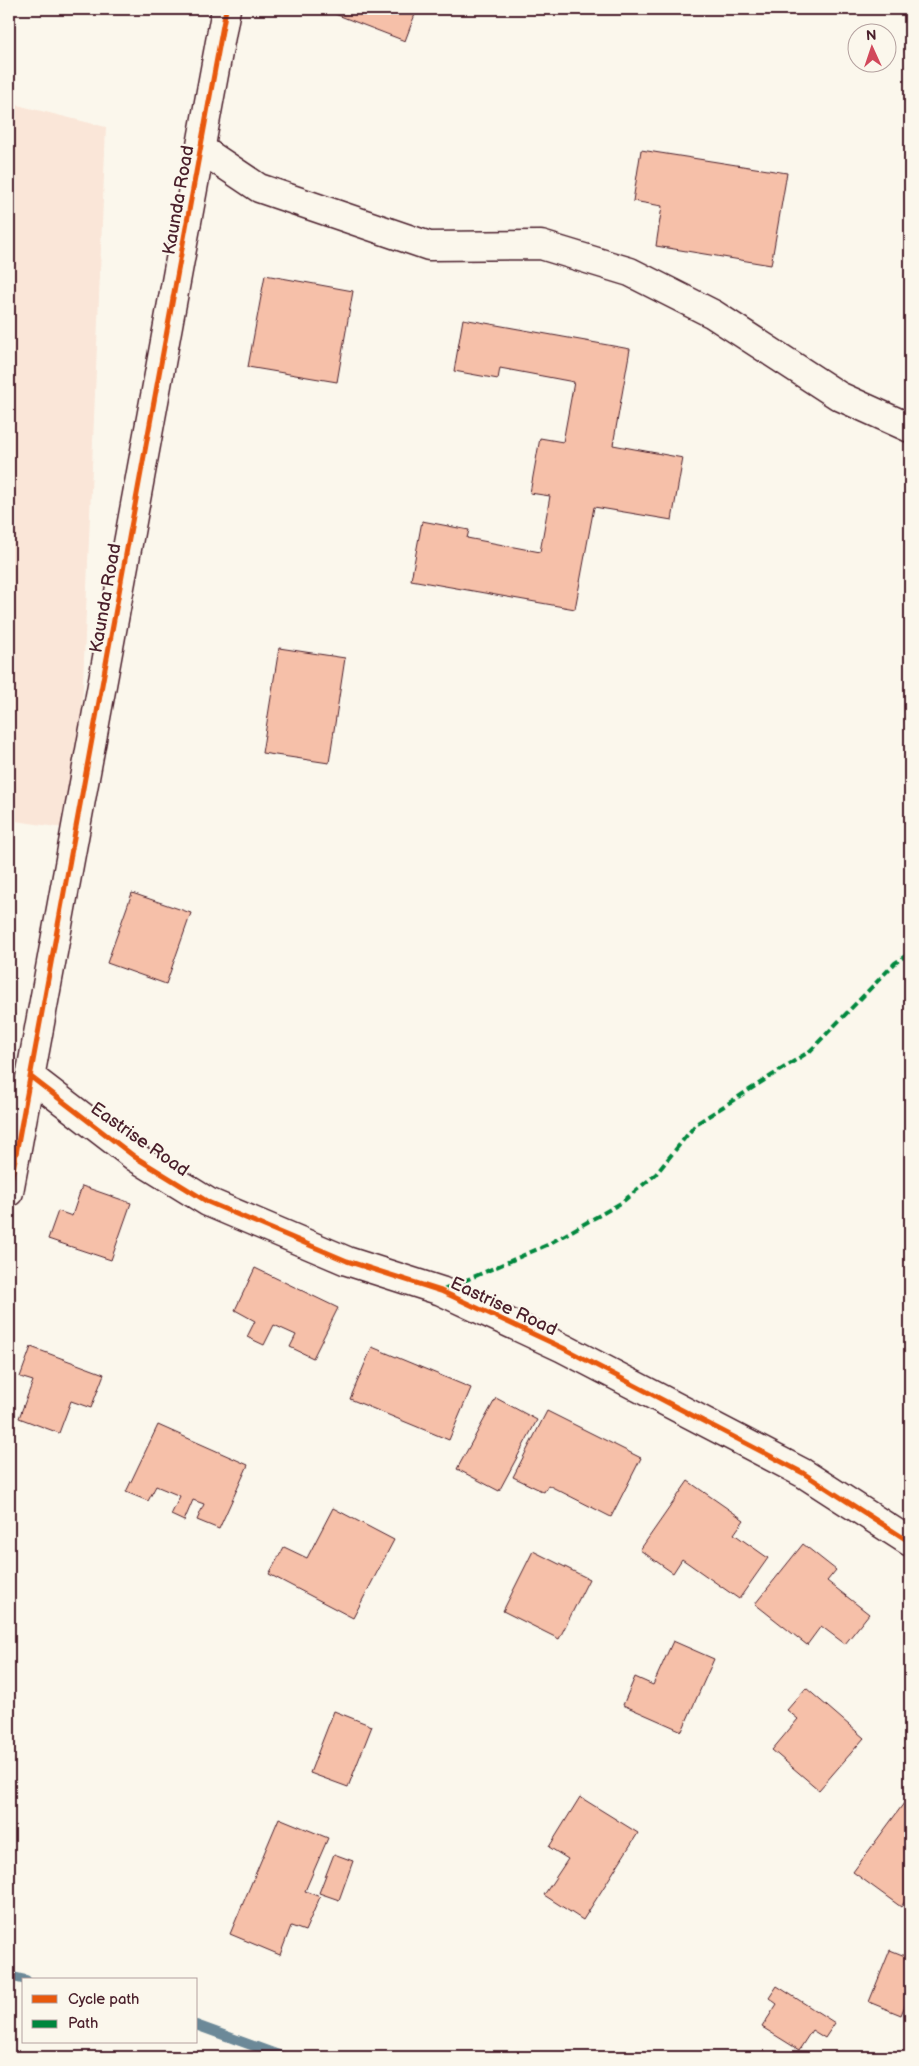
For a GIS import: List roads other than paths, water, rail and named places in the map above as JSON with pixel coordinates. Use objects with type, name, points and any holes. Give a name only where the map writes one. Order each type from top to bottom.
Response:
[{"type":"street","name":"Kaunda Road","points":[[9,1192],[226,9]]},
{"type":"street","points":[[201,149],[259,188],[429,246],[541,245],[630,272],[713,314],[839,396],[910,428]]},
{"type":"street","name":"Eastrise Road","points":[[31,1077],[135,1157],[208,1202],[347,1261],[441,1291],[562,1348],[803,1474],[910,1542]]},
{"type":"waterway","points":[[9,1976],[22,1979]]},
{"type":"waterway","points":[[198,2026],[284,2057]]}]
